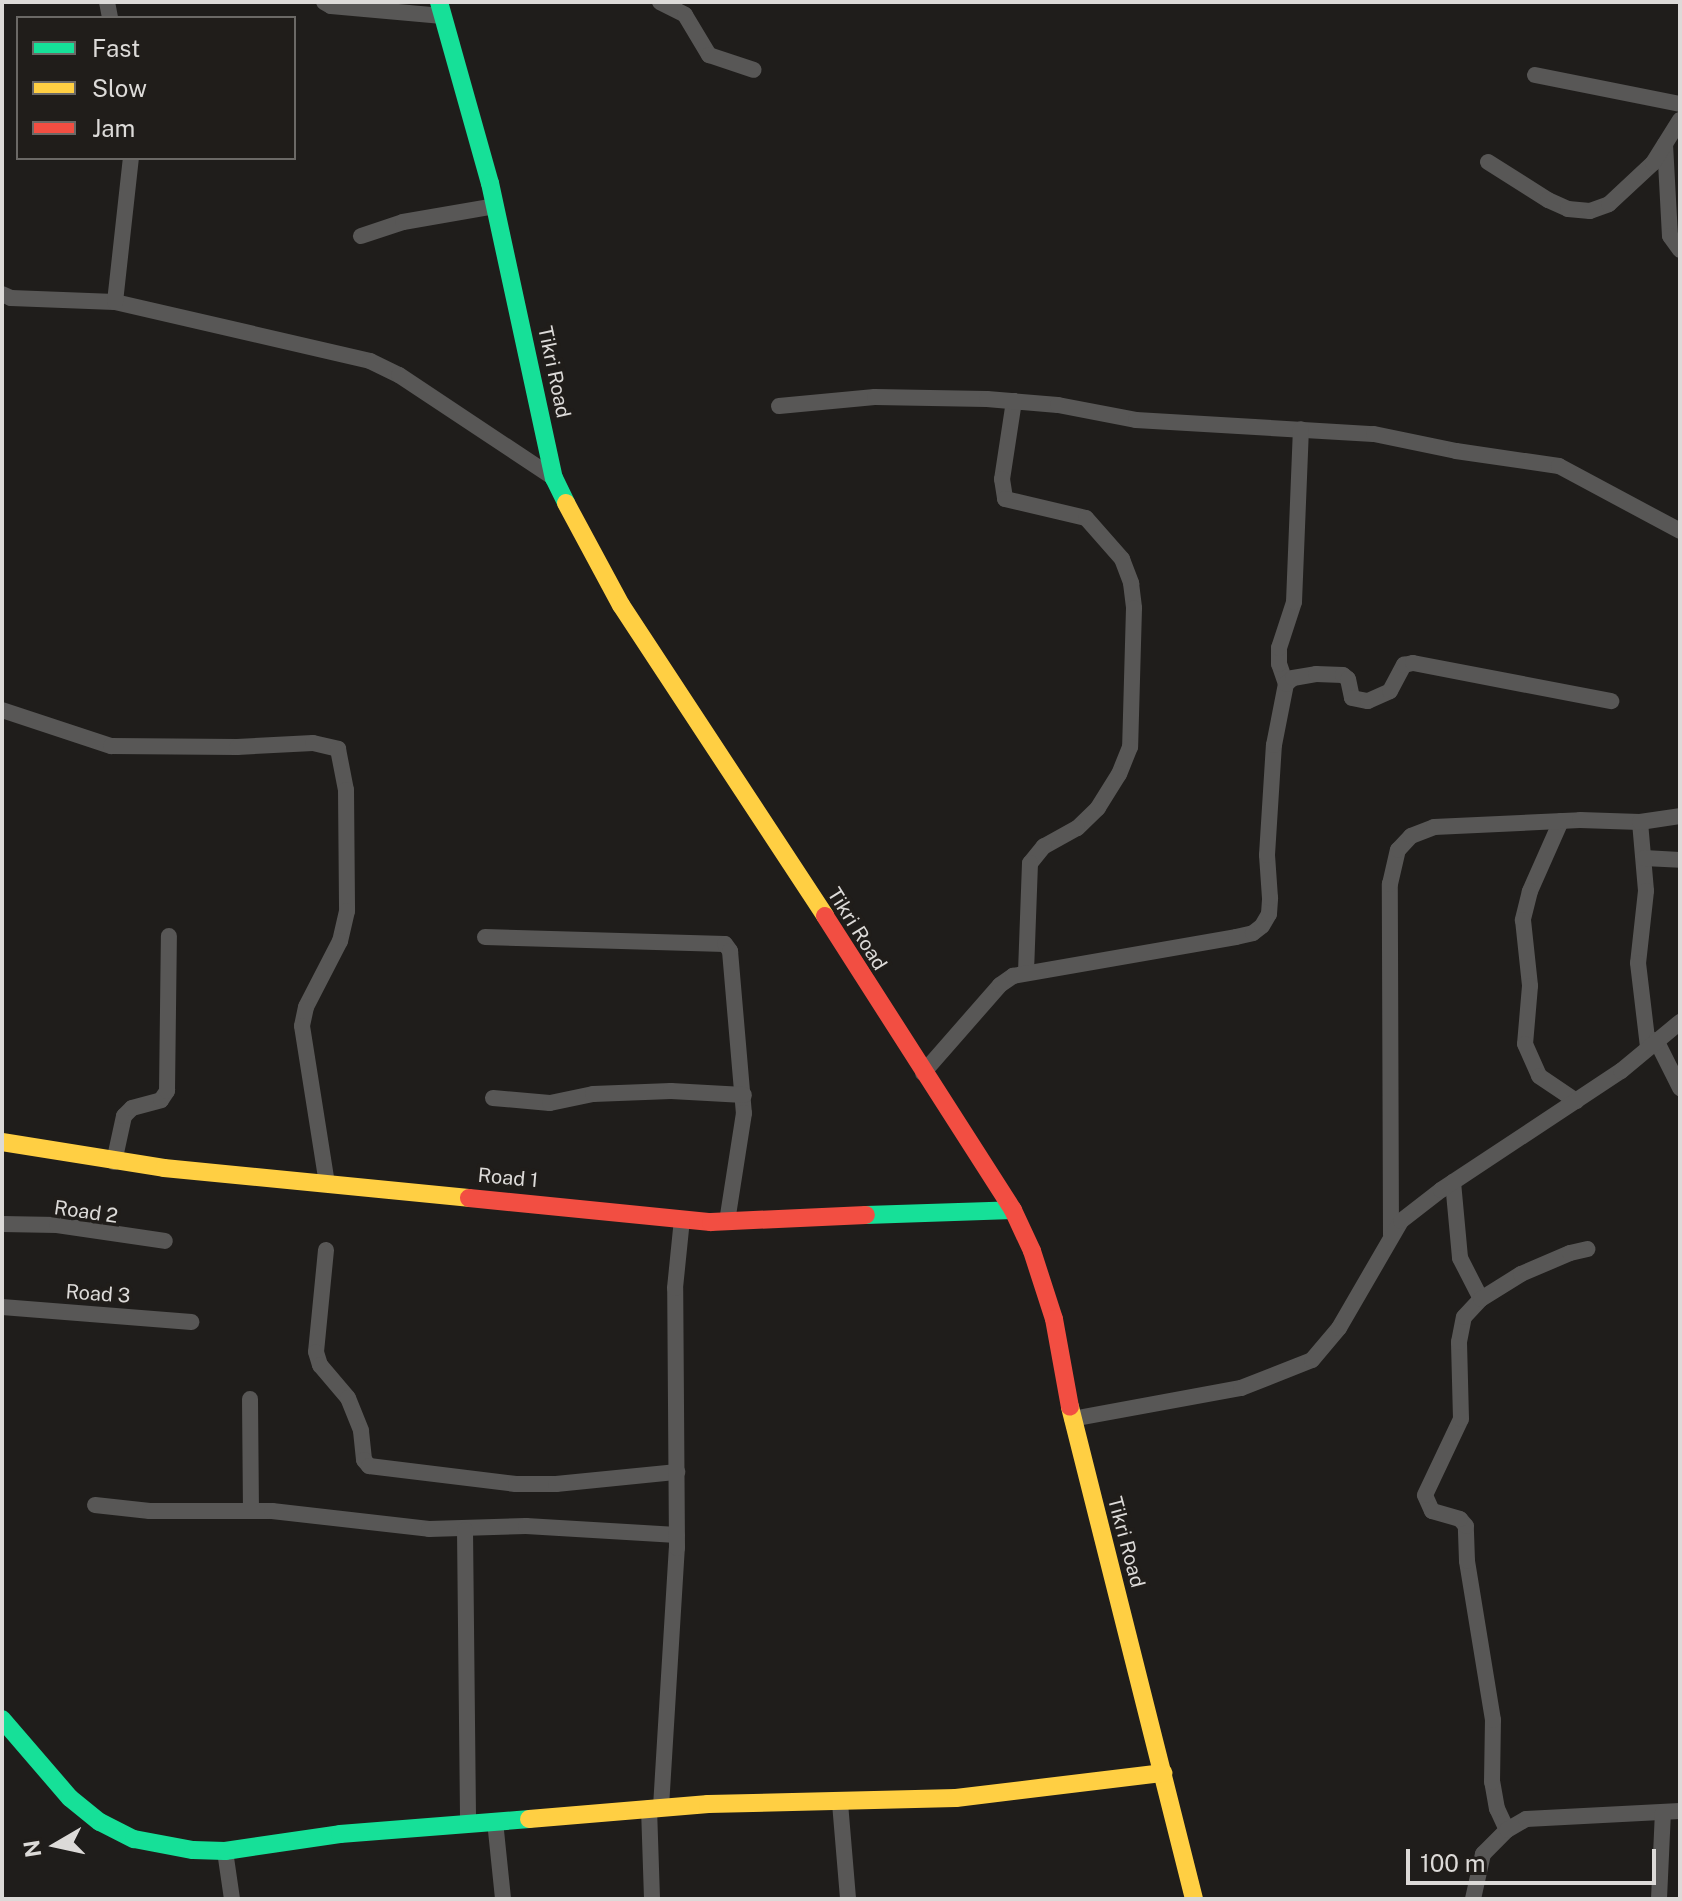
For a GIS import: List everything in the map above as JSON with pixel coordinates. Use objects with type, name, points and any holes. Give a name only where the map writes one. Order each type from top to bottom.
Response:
[{"type":"street","points":[[324,2],[331,6],[441,9]]},
{"type":"street","points":[[660,2],[685,15],[709,55],[754,70]]},
{"type":"street","name":"Tikri Road","points":[[441,9],[495,206],[554,478],[621,605],[678,687],[1013,1210],[1044,1283],[1054,1319],[1072,1419],[1194,1899]]},
{"type":"street","points":[[1535,75],[1620,95],[1680,104]]},
{"type":"street","points":[[1488,162],[1548,200],[1568,209],[1590,211],[1609,204],[1653,163],[1680,120]]},
{"type":"street","points":[[1665,144],[1670,236],[1680,250]]},
{"type":"street","points":[[115,302],[131,160]]},
{"type":"street","points":[[361,236],[403,222],[495,206]]},
{"type":"street","points":[[2,294],[11,298],[115,302],[370,361],[399,375],[554,478]]},
{"type":"street","points":[[779,406],[875,397],[1014,401],[1058,405],[1136,420],[1374,434],[1466,453],[1559,466],[1680,531]]},
{"type":"street","points":[[1014,401],[1002,479],[1005,499],[1086,518],[1127,569],[1134,608],[1131,733],[1127,758],[1110,791],[1088,819],[1044,846],[1030,863],[1026,972]]},
{"type":"street","points":[[923,1073],[1000,985],[1026,972],[1236,937],[1253,933],[1262,926],[1269,914],[1267,855],[1274,745],[1286,684],[1279,664],[1279,648],[1294,602],[1301,429]]},
{"type":"street","points":[[1286,684],[1303,675],[1343,675],[1348,679],[1352,698],[1368,701],[1390,691],[1404,665],[1413,663],[1611,701]]},
{"type":"street","points":[[2,710],[111,746],[237,747],[313,743],[338,749],[346,790],[347,911],[340,941],[306,1007],[302,1026],[327,1184]]},
{"type":"street","points":[[1391,1235],[1392,863],[1398,850],[1419,830],[1561,821],[1640,822],[1680,816]]},
{"type":"street","points":[[1561,821],[1530,891],[1523,920],[1530,986],[1525,1044],[1539,1076],[1576,1101]]},
{"type":"street","points":[[1640,822],[1646,891],[1638,963],[1652,1044],[1680,1088]]},
{"type":"street","points":[[1644,858],[1680,860]]},
{"type":"street","points":[[114,1162],[124,1116],[132,1108],[161,1100],[167,1091],[169,936]]},
{"type":"street","points":[[485,937],[725,944],[730,951],[744,1095],[742,1130],[727,1222]]},
{"type":"street","points":[[1072,1419],[1241,1388],[1312,1360],[1339,1328],[1391,1235],[1414,1209],[1576,1101],[1680,1022]]},
{"type":"street","points":[[493,1098],[550,1103],[593,1094],[640,1092],[744,1095]]},
{"type":"street","name":"Road 1","points":[[2,1142],[114,1162],[682,1219],[727,1222],[1013,1210]]},
{"type":"street","points":[[1453,1182],[1460,1258],[1481,1299]]},
{"type":"street","points":[[652,1899],[655,1808],[677,1535],[675,1288],[682,1219]]},
{"type":"street","name":"Road 2","points":[[2,1224],[57,1225],[165,1241]]},
{"type":"street","points":[[1507,1830],[1497,1809],[1492,1782],[1493,1720],[1467,1561],[1466,1526],[1460,1519],[1432,1511],[1425,1495],[1461,1419],[1460,1329],[1464,1317],[1481,1299],[1544,1263],[1588,1249]]},
{"type":"street","points":[[326,1250],[316,1352],[320,1365],[348,1398],[361,1431],[364,1460],[369,1466],[411,1474],[526,1484],[677,1472]]},
{"type":"street","name":"Road 3","points":[[2,1307],[191,1322]]},
{"type":"street","points":[[250,1399],[251,1510]]},
{"type":"street","points":[[95,1505],[150,1511],[251,1510],[465,1530],[526,1526],[677,1535]]},
{"type":"street","points":[[465,1530],[468,1824]]},
{"type":"street","points":[[2,1719],[70,1798],[100,1822],[134,1839],[163,1847],[225,1851],[340,1834],[655,1808],[785,1800],[840,1803],[956,1798],[1164,1773]]},
{"type":"street","points":[[840,1803],[848,1899]]},
{"type":"street","points":[[1473,1899],[1483,1854],[1507,1830],[1526,1819],[1680,1811]]},
{"type":"street","points":[[1659,1899],[1663,1812]]},
{"type":"street","points":[[495,1821],[503,1899]]},
{"type":"street","points":[[225,1851],[232,1899]]},
{"type":"traffic: fast","points":[[439,2],[490,183],[554,478],[566,503]]},
{"type":"traffic: fast","points":[[866,1215],[1013,1210]]},
{"type":"traffic: fast","points":[[2,1719],[70,1798],[100,1822],[134,1839],[193,1850],[225,1851],[340,1834],[529,1819]]},
{"type":"traffic: slow","points":[[566,503],[621,605],[825,916]]},
{"type":"traffic: slow","points":[[2,1142],[164,1168],[469,1198]]},
{"type":"traffic: slow","points":[[1070,1407],[1194,1899]]},
{"type":"traffic: slow","points":[[529,1819],[708,1804],[956,1798],[1164,1773]]},
{"type":"traffic: jam","points":[[825,916],[1013,1210],[1032,1251],[1054,1319],[1070,1407]]},
{"type":"traffic: jam","points":[[469,1198],[711,1222],[866,1215]]}]
